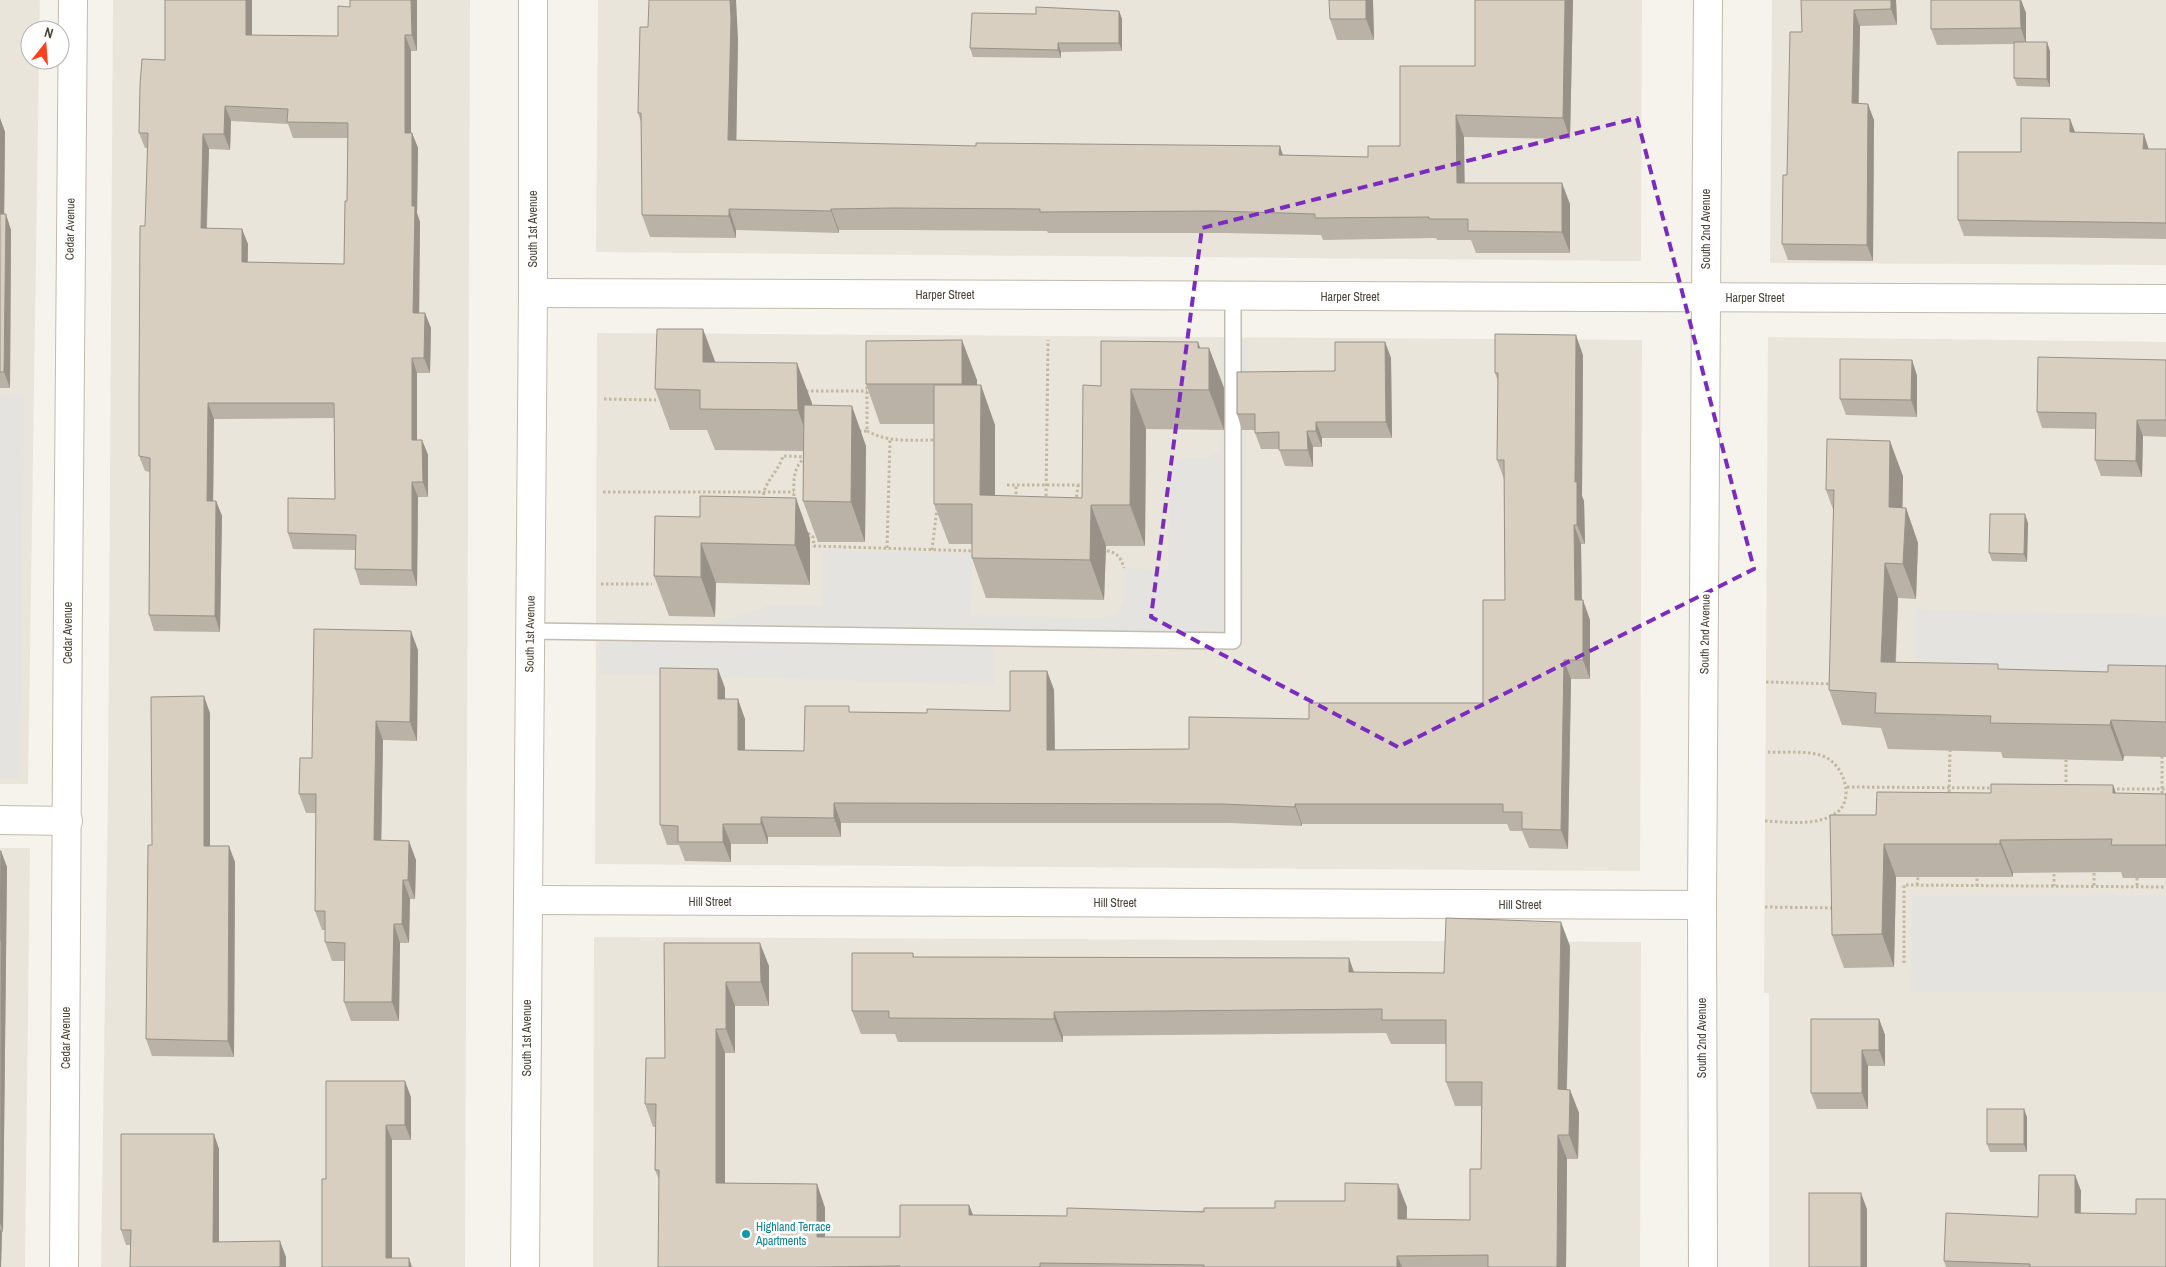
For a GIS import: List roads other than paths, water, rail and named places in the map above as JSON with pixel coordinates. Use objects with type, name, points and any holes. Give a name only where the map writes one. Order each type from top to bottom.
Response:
[{"type":"street","name":"Cedar Avenue","points":[[64,1267],[68,821],[68,406],[73,0]]},
{"type":"street","name":"South 1st Avenue","points":[[525,1267],[533,293],[533,0]]},
{"type":"street","name":"South 2nd Avenue","points":[[1703,1267],[1702,905],[1708,0]]},
{"type":"street","name":"Harper Street","points":[[533,293],[2166,299]]},
{"type":"street","points":[[0,820],[68,821]]},
{"type":"street","name":"Hill Street","points":[[528,900],[1702,905]]},
{"type":"lane","points":[[530,631],[1233,641],[1233,297]]},
{"type":"place","name":"Highland Terrace Apartments","points":[[746,1234]]}]
